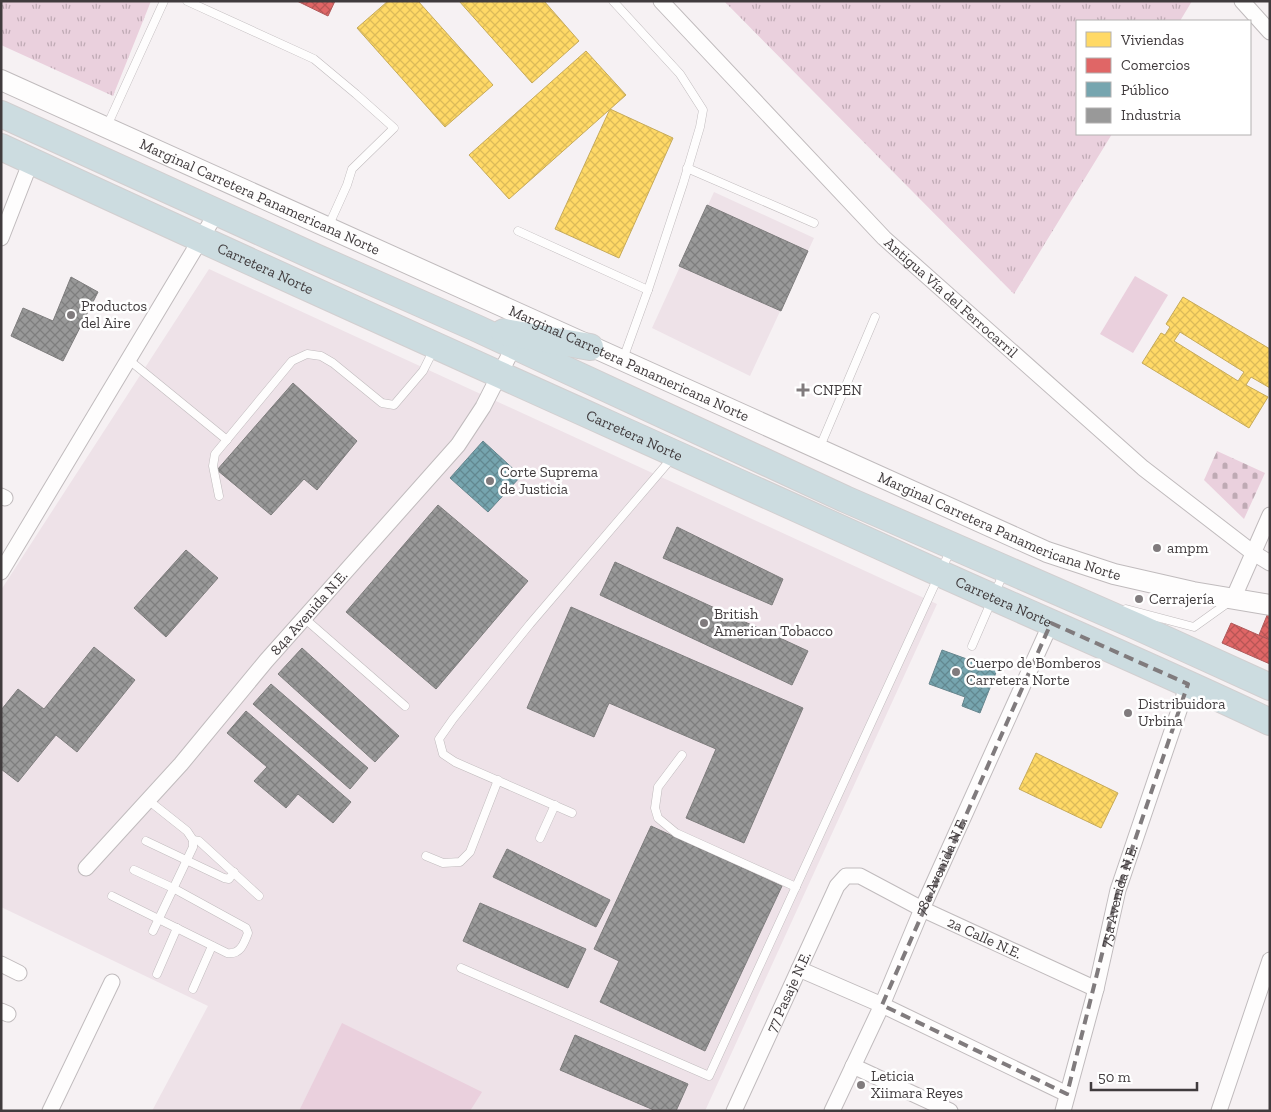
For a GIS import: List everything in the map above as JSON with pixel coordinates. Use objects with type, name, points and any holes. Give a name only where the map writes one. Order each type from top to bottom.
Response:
[{"type":"highway","name":"Carretera Norte","points":[[1,114],[476,328],[836,495],[1270,687]]},
{"type":"highway","name":"Carretera Norte","points":[[1,147],[434,347],[1270,722]]},
{"type":"highway","points":[[476,328],[590,347]]},
{"type":"street","name":"Antigua Vía del Ferrocarril","points":[[661,1],[884,238],[1143,468],[1252,552],[1270,563]]},
{"type":"street","points":[[1242,1],[1270,32]]},
{"type":"street","name":"Marginal Carretera Panamericana Norte","points":[[1,80],[107,126],[590,347],[1047,552],[1114,574],[1270,605]]},
{"type":"street","points":[[1,238],[4,219],[31,161]]},
{"type":"street","points":[[1,572],[217,212]]},
{"type":"street","name":"84a Avenida N.E.","points":[[86,868],[181,764],[304,618],[458,445],[483,407],[514,346]]},
{"type":"street","points":[[1233,599],[1270,514]]},
{"type":"street","name":"78a Avenida N.E.","points":[[832,1111],[882,1005],[922,909],[1051,623]]},
{"type":"street","name":"75a Avenida N.E.","points":[[1063,1111],[1096,989],[1118,890],[1188,684]]},
{"type":"street","name":"2a Calle N.E.","points":[[846,876],[860,876],[922,909],[1096,989]]},
{"type":"street","name":"77 Pasaje N.E.","points":[[734,1111],[837,886],[846,876]]},
{"type":"street","points":[[1219,1111],[1266,982],[1270,960]]},
{"type":"street","points":[[1,964],[19,973]]},
{"type":"street","points":[[799,969],[882,1005],[1067,1094]]},
{"type":"street","points":[[50,1111],[112,982]]},
{"type":"street","points":[[854,1066],[950,1111]]},
{"type":"lane","points":[[107,126],[164,1]]},
{"type":"lane","points":[[187,1],[314,59],[394,128],[352,169],[328,227]]},
{"type":"lane","points":[[613,1],[680,74],[702,110],[700,127],[687,168],[648,290],[622,361]]},
{"type":"lane","points":[[687,168],[814,223]]},
{"type":"lane","points":[[518,231],[648,290]]},
{"type":"lane","points":[[819,450],[875,317]]},
{"type":"lane","points":[[219,496],[213,466],[215,454],[292,362],[308,354],[321,356],[333,363],[382,403],[394,405],[423,370],[434,347]]},
{"type":"lane","points":[[129,360],[227,440]]},
{"type":"lane","points":[[572,813],[455,762],[443,754],[439,739],[530,624],[676,454]]},
{"type":"lane","points":[[461,968],[709,1076],[952,546]]},
{"type":"lane","points":[[972,646],[1005,570]]},
{"type":"lane","points":[[1043,586],[1106,603]]},
{"type":"lane","points":[[1115,606],[1194,627],[1233,599]]},
{"type":"lane","points":[[304,618],[405,706]]},
{"type":"lane","points":[[682,755],[658,787],[655,808],[658,818],[676,833],[796,887]]},
{"type":"lane","points":[[426,856],[443,863],[460,862],[470,852],[498,780]]},
{"type":"lane","points":[[148,800],[187,831],[193,840],[193,847],[153,931]]},
{"type":"lane","points":[[540,838],[555,805]]},
{"type":"lane","points":[[193,840],[199,841],[259,896]]},
{"type":"lane","points":[[146,841],[224,878],[229,879],[234,872]]},
{"type":"lane","points":[[112,896],[227,953],[234,954],[239,951],[248,932],[246,928],[173,888],[134,870]]},
{"type":"lane","points":[[157,974],[176,928]]},
{"type":"lane","points":[[192,989],[212,946]]},
{"type":"highlighted area","points":[[1051,623],[1188,684],[1118,890],[1067,1094],[882,1005]]},
{"type":"shaded area","points":[[714,192],[814,238],[750,376],[652,328]]},
{"type":"shaded area","points":[[209,269],[937,604],[705,1111],[152,1111],[208,1006],[1,907],[1,590]]},
{"type":"green space","points":[[1,1],[151,1],[113,96],[1,45]]},
{"type":"green space","points":[[724,1],[1192,1],[1181,20],[1076,20],[1076,135],[1111,135],[1014,294]]},
{"type":"green space","points":[[1135,276],[1168,295],[1133,353],[1100,334]]},
{"type":"green space","points":[[1217,451],[1265,473],[1244,519],[1204,480]]},
{"type":"green space","points":[[342,1023],[482,1092],[470,1111],[299,1111]]},
{"type":"building: Viviendas","points":[[388,1],[418,1],[493,85],[445,127],[357,28]]},
{"type":"building: Viviendas","points":[[459,1],[544,1],[579,41],[532,83]]},
{"type":"building: Viviendas","points":[[586,51],[626,95],[509,199],[469,155]]},
{"type":"building: Viviendas","points":[[610,109],[673,138],[619,258],[555,229]]},
{"type":"building: Viviendas","points":[[1183,297],[1270,349],[1270,388],[1251,377],[1246,385],[1268,397],[1249,428],[1142,363],[1161,333],[1165,335],[1170,327],[1166,324]],"holes":[[[1180,332],[1244,372],[1238,381],[1174,341]]]},
{"type":"building: Viviendas","points":[[1036,753],[1118,793],[1101,828],[1019,789]]},
{"type":"building: Comercios","points":[[297,1],[335,1],[328,16]]},
{"type":"building: Comercios","points":[[1268,613],[1270,614],[1270,640],[1259,635]]},
{"type":"building: Comercios","points":[[1231,623],[1270,640],[1270,664],[1222,643]]},
{"type":"building: Público","points":[[483,441],[521,476],[488,512],[450,478]]},
{"type":"building: Público","points":[[942,650],[997,670],[980,713],[962,706],[965,697],[929,684]]},
{"type":"building: Industria","points":[[707,205],[808,251],[781,311],[679,266]]},
{"type":"building: Industria","name":"Productos del Aire","points":[[71,277],[98,292],[63,361],[11,336],[23,308],[53,321]]},
{"type":"building: Industria","points":[[293,383],[357,441],[317,490],[304,479],[271,515],[217,470]]},
{"type":"building: Industria","points":[[438,505],[528,581],[436,689],[346,612]]},
{"type":"building: Industria","points":[[677,527],[783,579],[772,605],[663,558]]},
{"type":"building: Industria","points":[[186,550],[218,578],[166,637],[134,608]]},
{"type":"building: Industria","name":"British American Tobacco","points":[[615,562],[808,651],[792,685],[600,595]]},
{"type":"building: Industria","points":[[571,607],[803,708],[744,843],[686,818],[716,749],[609,703],[594,737],[527,708]]},
{"type":"building: Industria","points":[[94,647],[135,680],[77,752],[56,735],[18,782],[1,769],[1,710],[18,689],[44,709]]},
{"type":"building: Industria","points":[[302,648],[399,736],[375,762],[278,674]]},
{"type":"building: Industria","points":[[271,684],[368,768],[350,789],[253,704]]},
{"type":"building: Industria","points":[[246,711],[351,802],[333,823],[298,794],[286,808],[254,781],[267,767],[227,733]]},
{"type":"building: Industria","points":[[651,826],[782,886],[705,1051],[600,1002],[619,961],[594,949]]},
{"type":"building: Industria","points":[[507,849],[610,900],[596,927],[493,877]]},
{"type":"building: Industria","points":[[480,903],[586,949],[568,988],[463,941]]},
{"type":"building: Industria","points":[[575,1035],[688,1084],[676,1111],[656,1111],[560,1070]]},
{"type":"place","name":"Productos del Aire","points":[[71,315]]},
{"type":"place","name":"CNPEN","points":[[803,390]]},
{"type":"place","name":"Corte Suprema de Justicia","points":[[490,481]]},
{"type":"place","name":"ampm","points":[[1157,548]]},
{"type":"place","name":"Cerrajería","points":[[1139,599]]},
{"type":"place","name":"British American Tobacco","points":[[704,623]]},
{"type":"place","name":"Cuerpo de Bomberos Carretera Norte","points":[[956,672]]},
{"type":"place","name":"Distribuidora Urbina","points":[[1128,713]]},
{"type":"place","name":"Leticia Xiimara Reyes","points":[[861,1085]]}]
